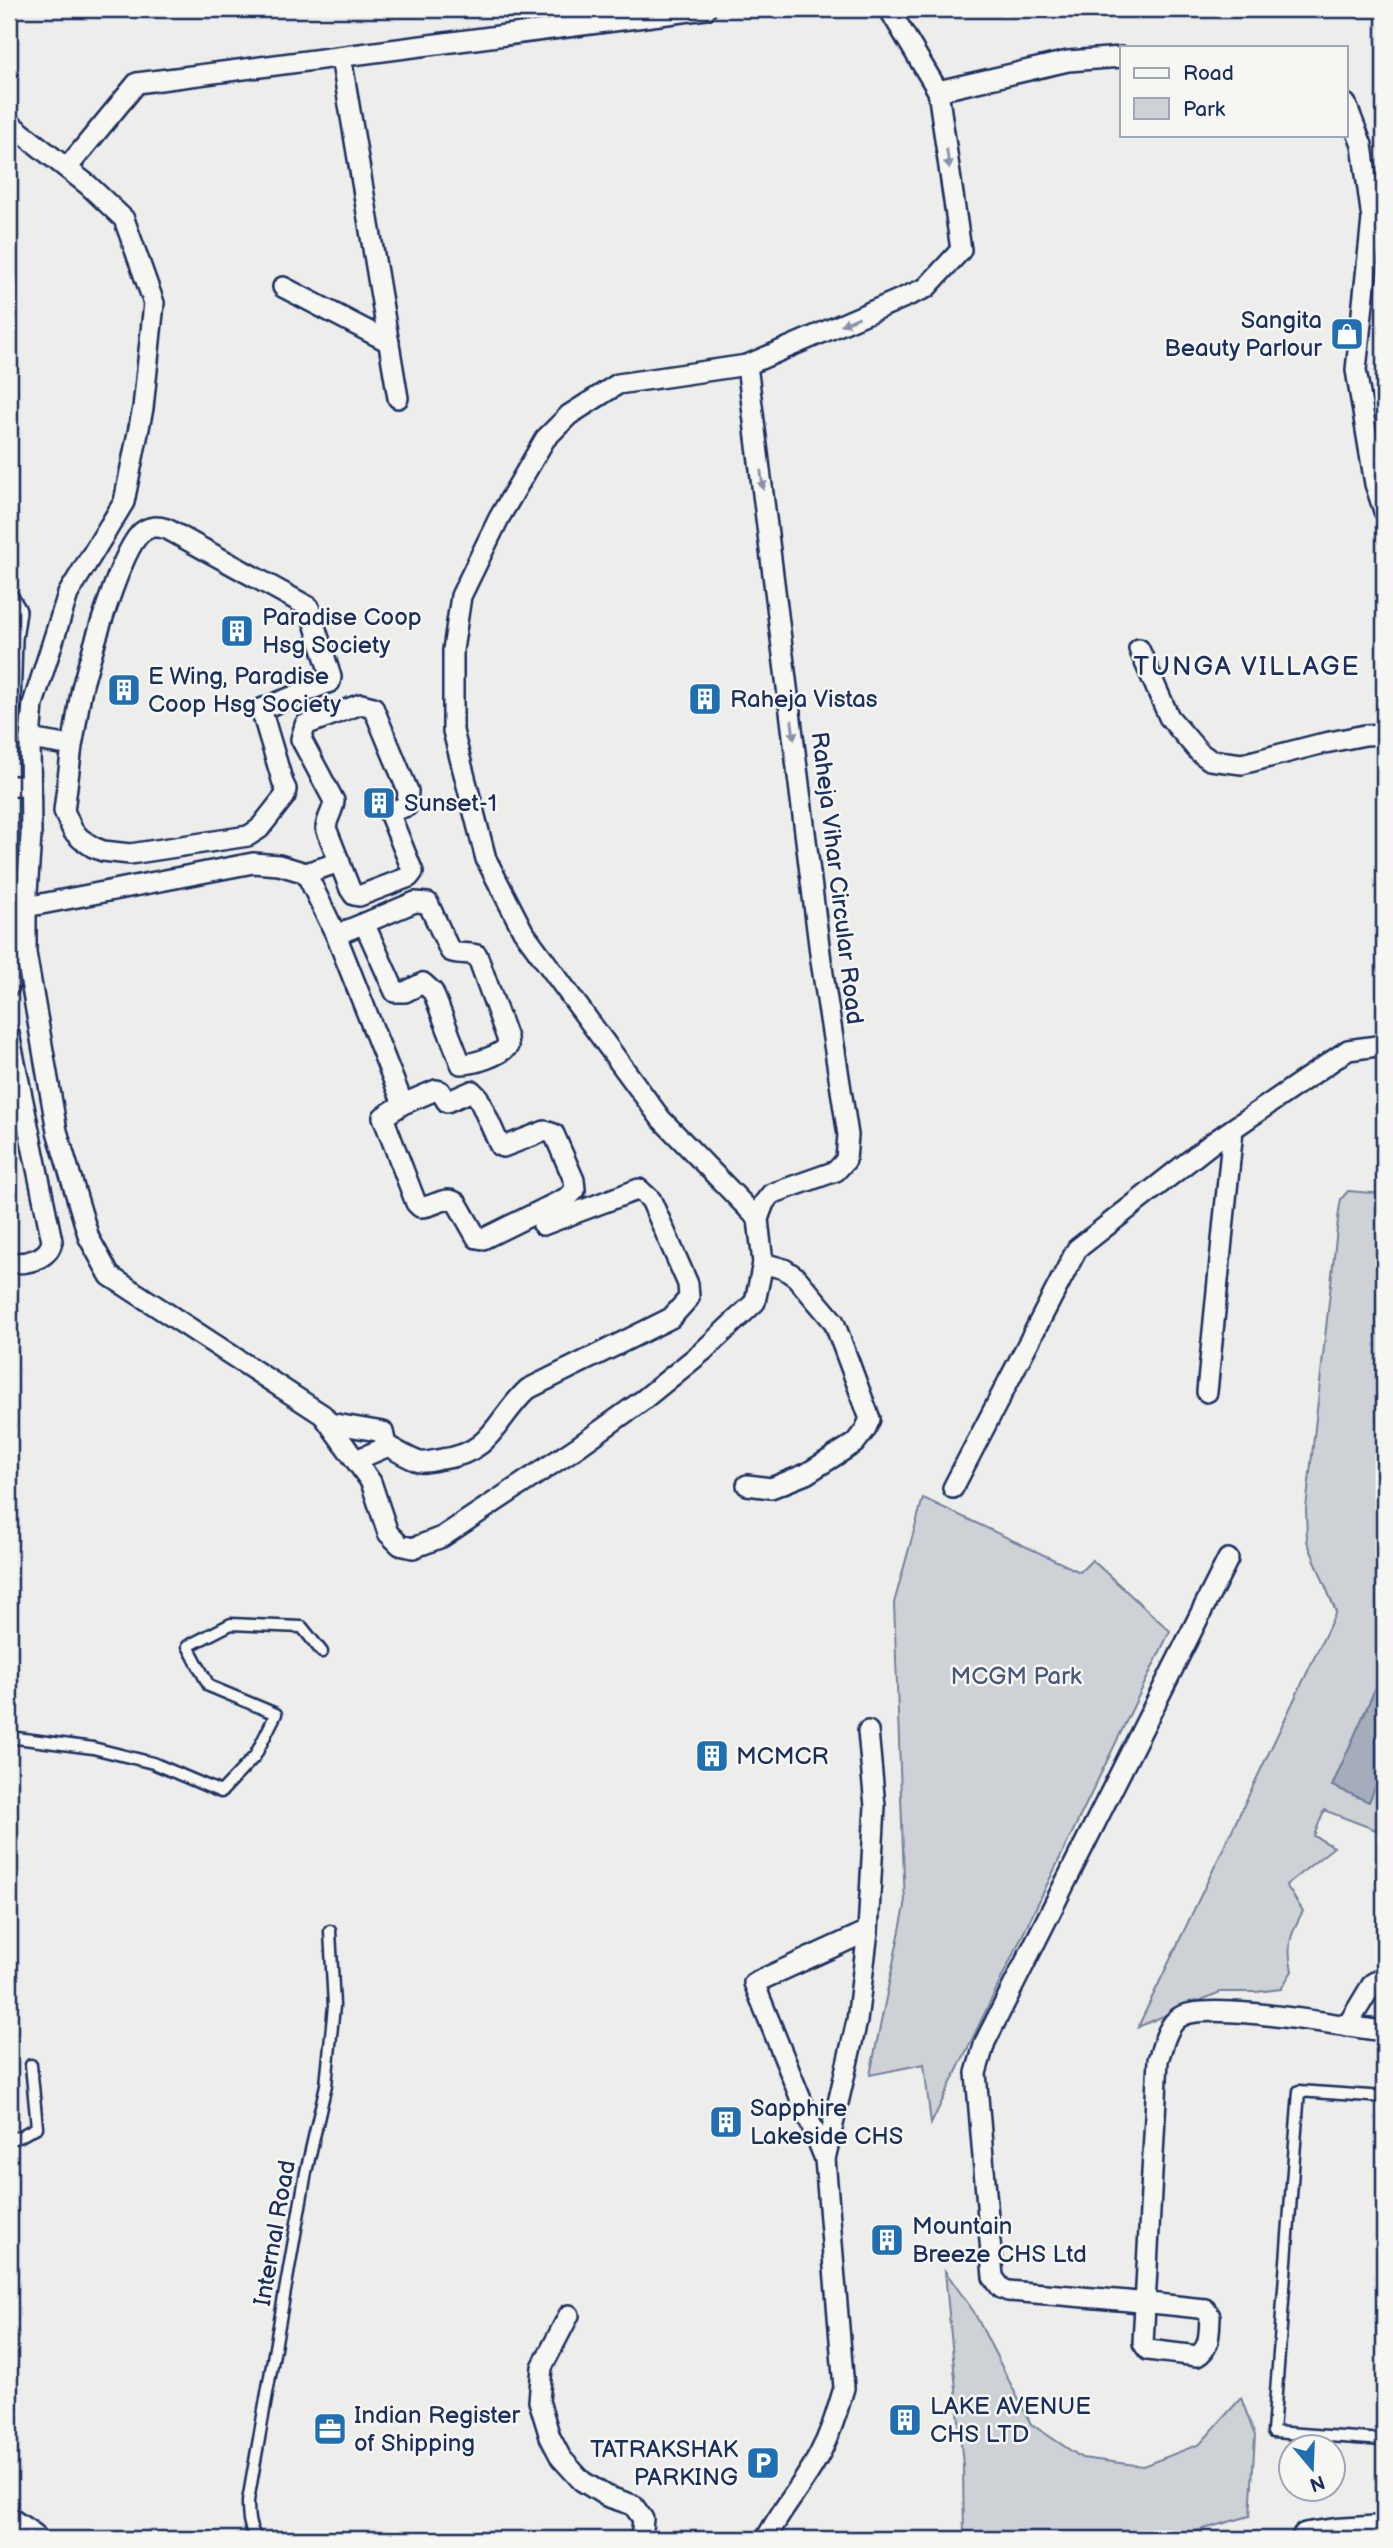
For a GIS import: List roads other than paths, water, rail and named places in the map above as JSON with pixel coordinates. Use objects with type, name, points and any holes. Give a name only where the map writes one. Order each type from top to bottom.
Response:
[{"type":"main road","points":[[9,2525],[30,2539]]},
{"type":"main road","points":[[1308,2539],[1384,2532]]},
{"type":"street","points":[[67,168],[137,83],[341,57],[582,17],[706,9]]},
{"type":"street","points":[[18,904],[57,1131],[89,1238],[110,1276],[324,1415],[371,1482],[388,1533],[400,1545],[413,1548],[442,1537],[576,1448],[643,1400],[702,1352],[754,1302],[763,1264],[758,1219],[661,1119],[523,931],[486,859],[453,731],[453,650],[461,596],[499,518],[545,439],[569,415],[618,384],[747,365],[926,288],[961,250],[938,91],[889,9]]},
{"type":"street","points":[[341,57],[398,398]]},
{"type":"street","points":[[938,91],[1068,61],[1120,57]]},
{"type":"street","points":[[1348,109],[1362,145],[1372,219],[1356,370],[1375,484],[1384,510]]},
{"type":"street","points":[[9,123],[67,168],[124,219],[154,303],[143,408],[124,502],[68,594],[33,704],[30,739],[31,836],[18,904],[9,986]]},
{"type":"street","points":[[284,287],[388,342]]},
{"type":"street","name":"Raheja Vihar Circular Road","points":[[747,365],[821,961],[848,1135],[846,1160],[836,1171],[771,1194],[758,1219]]},
{"type":"street","points":[[156,526],[167,529],[309,607],[331,677],[330,682],[261,709],[286,789],[285,796],[259,829],[248,836],[130,854],[93,847],[73,831],[64,811],[72,746],[82,688],[116,579],[140,534],[148,528],[156,526]]},
{"type":"street","points":[[9,599],[16,611],[12,639],[9,741]]},
{"type":"street","points":[[1139,649],[1169,717],[1199,752],[1210,760],[1242,764],[1320,744],[1384,734]]},
{"type":"street","points":[[361,704],[373,707],[408,791],[407,806],[393,811],[390,815],[413,873],[409,877],[359,896],[354,895],[340,862],[326,828],[334,801],[301,738],[305,725],[361,704]]},
{"type":"street","points":[[30,739],[72,746]]},
{"type":"street","points":[[9,786],[30,786]]},
{"type":"street","points":[[18,904],[253,863],[279,865],[306,873],[340,862]]},
{"type":"street","points":[[306,873],[336,935],[403,1104]]},
{"type":"street","points":[[336,935],[415,902],[428,903],[450,951],[477,955],[508,1038],[508,1046],[503,1051],[461,1064],[433,992],[423,983],[405,992],[395,992],[365,923]]},
{"type":"street","points":[[9,1034],[52,1241],[45,1255],[32,1260],[9,1262]]},
{"type":"street","points":[[953,1488],[1077,1249],[1233,1129],[1348,1050],[1384,1045]]},
{"type":"street","points":[[436,1090],[440,1091],[447,1102],[472,1091],[478,1097],[499,1146],[503,1147],[545,1131],[554,1134],[574,1180],[575,1190],[568,1197],[483,1239],[477,1238],[452,1199],[426,1208],[416,1203],[383,1117],[403,1104],[436,1090]]},
{"type":"street","points":[[1207,1392],[1233,1129]]},
{"type":"street","points":[[31,1135],[57,1131]]},
{"type":"street","points":[[386,1445],[421,1462],[467,1454],[488,1438],[515,1401],[528,1389],[671,1318],[689,1298],[688,1284],[651,1200],[639,1189],[543,1224]]},
{"type":"street","points":[[747,1485],[771,1488],[806,1474],[855,1443],[870,1419],[834,1322],[796,1277],[784,1269],[763,1264]]},
{"type":"street","points":[[330,1423],[379,1430],[385,1435],[386,1445]]},
{"type":"street","points":[[356,1460],[377,1452],[386,1445]]},
{"type":"street","points":[[1228,1559],[985,2042],[976,2073],[993,2277],[997,2284],[1008,2291],[1144,2302],[1158,2060],[1167,2033],[1179,2017],[1194,2012],[1229,2011],[1384,2031]]},
{"type":"street","points":[[825,2159],[856,2021],[868,1931],[876,1805],[868,1731]]},
{"type":"street","points":[[766,2539],[818,2457],[834,2425],[844,2388],[825,2159],[754,1983],[868,1931]]},
{"type":"street","points":[[1347,2026],[1373,1983],[1384,1977]]},
{"type":"street","points":[[569,2315],[542,2367],[540,2401],[550,2437],[561,2458],[582,2482],[606,2496],[633,2505],[643,2519],[641,2539]]},
{"type":"lane","points":[[9,1737],[93,1748],[153,1763],[221,1792],[255,1756],[276,1714],[209,1686],[188,1646],[231,1624],[302,1627],[322,1652]]},
{"type":"lane","name":"Internal Road","points":[[258,2539],[249,2521],[248,2501],[306,2172],[326,2085],[334,2006],[330,1931]]},
{"type":"lane","points":[[9,2139],[19,2137],[37,2127],[31,2065]]},
{"type":"lane","points":[[1384,2097],[1299,2091],[1273,2431],[1384,2440]]},
{"type":"water","points":[[1379,1680],[1384,1682],[1384,1767],[1369,1802],[1332,1786]]},
{"type":"place","name":"Sangita Beauty Parlour","points":[[1347,334]]},
{"type":"place","name":"Paradise Coop Hsg Society","points":[[237,631]]},
{"type":"place","name":"E Wing, Paradise Coop Hsg Society","points":[[124,690]]},
{"type":"place","name":"Raheja Vistas","points":[[705,699]]},
{"type":"place","name":"Sunset-1","points":[[379,803]]},
{"type":"place","name":"MCMCR","points":[[712,1756]]},
{"type":"place","name":"Sapphire Lakeside CHS","points":[[726,2122]]},
{"type":"place","name":"Mountain Breeze CHS Ltd","points":[[887,2240]]},
{"type":"place","name":"LAKE AVENUE CHS LTD","points":[[905,2420]]},
{"type":"place","name":"Indian Register of Shipping","points":[[330,2429]]},
{"type":"place","name":"TATRAKSHAK PARKING","points":[[763,2463]]},
{"type":"district","name":"TUNGA VILLAGE","points":[[1247,667]]},
{"type":"park label","name":"MCGM Park","points":[[1016,1676]]}]
